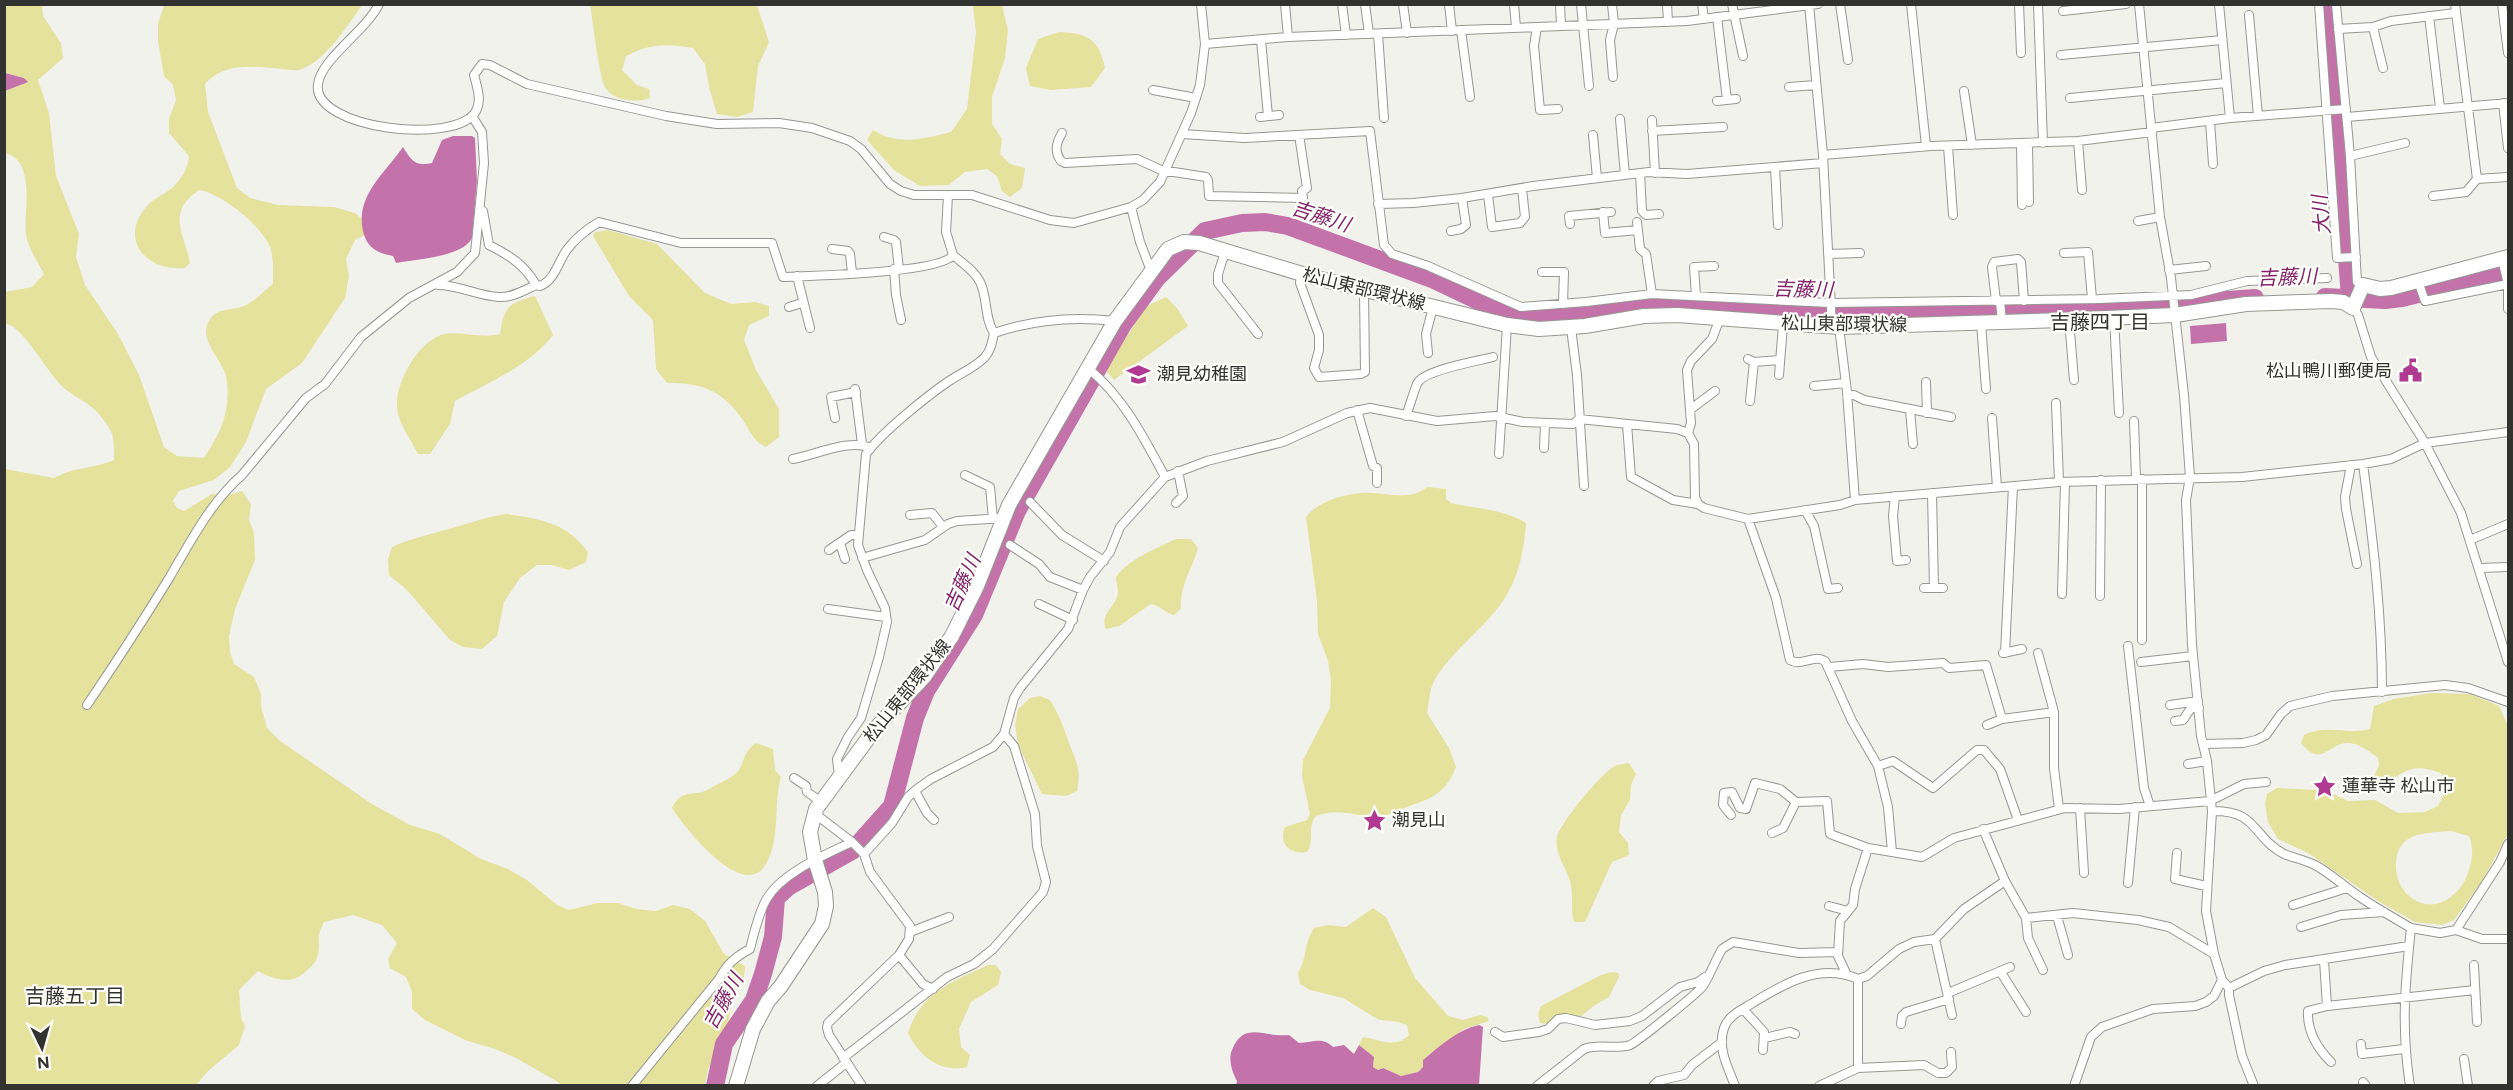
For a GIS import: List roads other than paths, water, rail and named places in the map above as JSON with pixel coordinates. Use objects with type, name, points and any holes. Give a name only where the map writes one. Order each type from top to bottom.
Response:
[{"type":"main road","name":"松山東部環状線","points":[[817,807],[875,729],[924,676],[952,636],[978,586],[999,518],[1094,373],[1115,321],[1168,249],[1184,242],[1199,243],[1301,274],[1433,307],[1507,325],[1539,329],[1571,328],[1644,316],[1720,318],[1783,325],[1834,326],[2114,318],[2246,304],[2331,301],[2354,305]]},
{"type":"main road","points":[[2354,305],[2362,287],[2380,289],[2419,283],[2505,260]]},
{"type":"main road","points":[[736,1086],[753,1029],[768,1001],[781,986],[822,924],[826,906],[810,832],[817,807]]},
{"type":"street","points":[[379,4],[370,19],[320,76],[318,94],[322,102],[336,113],[398,130],[430,130],[456,124],[472,116],[479,100],[474,75],[483,64],[490,65],[527,84],[666,116],[717,124],[779,123],[834,134],[861,149],[890,184],[901,191],[914,195],[972,195],[1062,223],[1086,221],[1131,207],[1153,191],[1166,170],[1196,98],[1205,44],[1201,4]]},
{"type":"street","points":[[1285,4],[1288,37]]},
{"type":"street","points":[[1342,4],[1346,35]]},
{"type":"street","points":[[1365,4],[1374,34],[1384,118]]},
{"type":"street","points":[[1403,4],[1407,33]]},
{"type":"street","points":[[1449,4],[1457,31],[1470,97]]},
{"type":"street","points":[[1514,4],[1516,28]]},
{"type":"street","points":[[1560,4],[1562,26]]},
{"type":"street","points":[[1581,4],[1589,86]]},
{"type":"street","points":[[1612,4],[1614,24],[1610,40],[1613,77]]},
{"type":"street","points":[[1667,4],[1668,22]]},
{"type":"street","points":[[1702,4],[1704,19]]},
{"type":"street","points":[[1732,4],[1743,56]]},
{"type":"street","points":[[1205,44],[1288,37],[1668,22],[1818,4]]},
{"type":"street","points":[[1840,4],[1848,60]]},
{"type":"street","points":[[1911,4],[1926,146]]},
{"type":"street","points":[[2019,4],[2021,53]]},
{"type":"street","points":[[2038,4],[2043,143]]},
{"type":"street","points":[[2063,11],[2126,4]]},
{"type":"street","points":[[2139,4],[2160,217],[2174,298],[2190,477],[2186,500],[2193,656],[2212,811],[2206,886],[2207,918],[2222,980],[2229,988],[2242,1056],[2254,1086]]},
{"type":"street","points":[[2219,4],[2230,118]]},
{"type":"street","points":[[2319,4],[2329,110],[2337,258],[2356,257]]},
{"type":"street","points":[[2336,4],[2350,156],[2357,282],[2362,287]]},
{"type":"street","points":[[2502,4],[2508,53]]},
{"type":"street","points":[[1809,5],[1823,159],[1831,305],[1846,382],[1855,500]]},
{"type":"street","points":[[2338,29],[2373,27],[2391,21],[2429,16],[2455,9],[2477,179]]},
{"type":"street","points":[[2249,15],[2258,116]]},
{"type":"street","points":[[2429,16],[2440,108]]},
{"type":"street","points":[[1717,17],[1732,99],[1717,101]]},
{"type":"street","points":[[1537,27],[1534,46],[1540,110],[1558,109]]},
{"type":"street","points":[[2373,27],[2383,68]]},
{"type":"street","points":[[1261,40],[1264,116],[1279,115]]},
{"type":"street","points":[[2061,55],[2222,40]]},
{"type":"street","points":[[2254,72],[2264,71]]},
{"type":"street","points":[[1458,79],[1467,78]]},
{"type":"street","points":[[2070,98],[2226,83]]},
{"type":"street","points":[[1789,87],[1816,85]]},
{"type":"street","points":[[1153,90],[1196,98]]},
{"type":"street","points":[[1964,91],[1972,145]]},
{"type":"street","points":[[1378,204],[1413,204],[1640,173],[1687,174],[1775,167],[1926,146],[2078,141],[2210,120],[2329,110],[2345,112],[2506,103],[2508,148]]},
{"type":"street","points":[[87,705],[207,513],[306,398],[325,384],[360,336],[409,298],[436,285],[463,267],[475,253],[484,163],[482,132],[472,116]]},
{"type":"street","points":[[1620,119],[1625,175]]},
{"type":"street","points":[[1652,120],[1655,173]]},
{"type":"street","points":[[2210,120],[2213,164]]},
{"type":"street","points":[[1652,131],[1724,127]]},
{"type":"street","points":[[1182,134],[1245,138],[1370,131],[1384,245],[1392,254],[1428,266],[1521,307],[1652,294],[1831,305],[2174,298],[2247,281],[2327,278]]},
{"type":"street","points":[[1062,133],[1057,141],[1056,151],[1061,161],[1065,163],[1128,159],[1166,170],[1206,177],[1209,196],[1304,202],[1302,190],[1306,188],[1299,135]]},
{"type":"street","points":[[1593,135],[1597,178]]},
{"type":"street","points":[[2078,141],[2082,190]]},
{"type":"street","points":[[2350,156],[2405,143]]},
{"type":"street","points":[[2024,144],[2025,203]]},
{"type":"street","points":[[1948,146],[1953,216]]},
{"type":"street","points":[[1775,167],[1778,225]]},
{"type":"street","points":[[1640,173],[1642,211],[1646,215],[1659,214]]},
{"type":"street","points":[[2433,196],[2466,192],[2477,179],[2508,177]]},
{"type":"street","points":[[1488,195],[1492,227],[1520,223],[1525,217],[1522,188]]},
{"type":"street","points":[[793,459],[828,449],[867,446],[949,381],[983,359],[989,351],[994,333],[986,310],[981,283],[953,255],[946,232],[948,195]]},
{"type":"street","points":[[1451,231],[1461,229],[1466,225],[1462,198]]},
{"type":"street","points":[[480,207],[489,245],[519,262],[536,285]]},
{"type":"street","points":[[1131,207],[1140,242],[1151,271]]},
{"type":"street","points":[[1570,224],[1569,216],[1607,212],[1605,234],[1638,226],[1640,249],[1646,254],[1652,294]]},
{"type":"street","points":[[2138,221],[2160,217]]},
{"type":"street","points":[[436,285],[453,286],[498,297],[546,284],[567,249],[590,227],[599,222],[681,243],[772,243],[783,277],[897,269],[942,263],[953,255]]},
{"type":"street","points":[[884,237],[896,243],[896,295],[901,320]]},
{"type":"street","points":[[832,249],[848,250],[852,273]]},
{"type":"street","points":[[1225,252],[1218,274],[1218,283],[1258,330]]},
{"type":"street","points":[[2064,254],[2088,252],[2092,299]]},
{"type":"street","points":[[1828,254],[1860,253]]},
{"type":"street","points":[[2002,320],[1992,267],[1994,262],[2018,258],[2021,262],[2024,301]]},
{"type":"street","points":[[2505,260],[2508,309]]},
{"type":"street","points":[[1696,296],[1694,267],[1714,266]]},
{"type":"street","points":[[2169,270],[2206,266]]},
{"type":"street","points":[[1542,272],[1564,272],[1563,304]]},
{"type":"street","points":[[1301,274],[1300,283],[1319,335],[1319,350],[1314,368],[1319,377],[1365,372],[1364,290]]},
{"type":"street","points":[[797,276],[810,328]]},
{"type":"street","points":[[2419,283],[2422,298],[2425,301],[2508,283]]},
{"type":"street","points":[[789,307],[802,303]]},
{"type":"street","points":[[2354,305],[2371,357],[2425,443],[2461,513],[2508,660]]},
{"type":"street","points":[[1428,353],[1426,334],[1433,307]]},
{"type":"street","points":[[994,333],[1026,324],[1082,317],[1115,321]]},
{"type":"street","points":[[1688,433],[1691,423],[1687,370],[1691,361],[1712,339],[1720,318]]},
{"type":"street","points":[[2114,318],[2119,413]]},
{"type":"street","points":[[2069,320],[2074,380]]},
{"type":"street","points":[[1981,323],[1986,389]]},
{"type":"street","points":[[1499,454],[1507,325]]},
{"type":"street","points":[[1779,375],[1783,325]]},
{"type":"street","points":[[1571,328],[1584,486]]},
{"type":"street","points":[[1406,416],[1417,382],[1425,376],[1446,368],[1493,357]]},
{"type":"street","points":[[1750,401],[1751,360],[1780,360]]},
{"type":"street","points":[[1094,373],[1124,406],[1166,477]]},
{"type":"street","points":[[1814,386],[1846,382]]},
{"type":"street","points":[[1926,382],[1927,413]]},
{"type":"street","points":[[835,418],[831,397],[855,390],[867,446],[863,498],[857,535],[862,558],[885,608],[886,617],[879,657],[861,718],[837,759],[839,776]]},
{"type":"street","points":[[1690,409],[1715,391]]},
{"type":"street","points":[[1847,395],[1952,417]]},
{"type":"street","points":[[2056,403],[2062,482],[2062,594]]},
{"type":"street","points":[[863,853],[915,791],[932,779],[993,747],[1004,734],[1014,698],[1073,621],[1083,590],[1110,552],[1120,527],[1166,477],[1178,471],[1207,461],[1283,442],[1326,421],[1370,408],[1437,421],[1495,416],[1523,422],[1573,424],[1580,419],[1677,429],[1688,433],[1694,444],[1695,497],[1698,504]]},
{"type":"street","points":[[1357,410],[1373,466],[1377,468],[1377,483]]},
{"type":"street","points":[[1910,410],[1913,444]]},
{"type":"street","points":[[1992,418],[1996,487]]},
{"type":"street","points":[[2134,421],[2139,479],[2142,640]]},
{"type":"street","points":[[1544,448],[1545,423]]},
{"type":"street","points":[[1627,424],[1631,477],[1673,500],[1698,504],[1704,508],[1748,519],[1840,505],[1855,500],[1895,496],[2062,482],[2242,477],[2363,464],[2391,459],[2425,443],[2508,432]]},
{"type":"street","points":[[2363,464],[2375,556],[2382,645],[2382,692]]},
{"type":"street","points":[[2351,465],[2345,497],[2357,564]]},
{"type":"street","points":[[1176,503],[1183,496],[1178,471]]},
{"type":"street","points":[[862,558],[925,540],[943,527],[957,521],[999,518],[990,487],[965,475]]},
{"type":"street","points":[[2100,596],[2101,480]]},
{"type":"street","points":[[2013,486],[2004,653],[2022,649]]},
{"type":"street","points":[[1924,588],[1939,588],[1932,493]]},
{"type":"street","points":[[1895,496],[1893,516],[1897,561],[1906,560]]},
{"type":"street","points":[[1030,502],[1062,535],[1104,561]]},
{"type":"street","points":[[1805,510],[1815,526],[1828,590],[1838,588]]},
{"type":"street","points":[[910,515],[932,513],[943,527]]},
{"type":"street","points":[[1748,519],[1776,598],[1790,660],[1799,663],[1822,658],[1829,667],[1852,721],[1878,766],[1888,807],[1892,852]]},
{"type":"street","points":[[2470,540],[2508,524]]},
{"type":"street","points":[[829,550],[851,535],[857,535]]},
{"type":"street","points":[[840,543],[845,559]]},
{"type":"street","points":[[1010,546],[1039,564],[1050,577],[1083,590]]},
{"type":"street","points":[[2480,568],[2508,567]]},
{"type":"street","points":[[1039,604],[1073,621]]},
{"type":"street","points":[[828,609],[886,617]]},
{"type":"street","points":[[2128,646],[2144,788],[2150,806]]},
{"type":"street","points":[[2038,653],[2054,712],[2055,768],[2059,809]]},
{"type":"street","points":[[2141,662],[2193,656]]},
{"type":"street","points":[[1829,667],[1863,664],[1888,667],[1943,663],[1949,668],[1986,665],[2002,720]]},
{"type":"street","points":[[2204,744],[2256,740],[2266,735],[2281,714],[2290,706],[2332,696],[2445,685],[2468,688],[2508,702]]},
{"type":"street","points":[[2170,705],[2199,704]]},
{"type":"street","points":[[2175,721],[2182,720],[2191,708],[2199,704]]},
{"type":"street","points":[[1987,725],[2029,714],[2054,712]]},
{"type":"street","points":[[817,1086],[844,1061],[947,977],[964,970],[993,950],[1043,892],[1046,882],[1038,846],[1035,814],[1014,746],[1004,734]]},
{"type":"street","points":[[1878,766],[1893,761],[1933,788],[1977,750],[1984,750],[2000,769],[2018,820]]},
{"type":"street","points":[[2188,764],[2207,761]]},
{"type":"street","points":[[794,778],[806,786],[807,792],[817,807],[863,853],[870,872],[907,920],[910,932],[904,948],[898,955],[828,1023],[829,1035],[862,1086]]},
{"type":"street","points":[[1731,815],[1722,805],[1725,793],[1732,792],[1740,808],[1746,809],[1755,783],[1780,789],[1796,802],[1827,801],[1830,834],[1868,848],[1922,856],[1954,838],[2059,809],[2135,807],[2210,801],[2244,784],[2266,782]]},
{"type":"street","points":[[915,791],[927,813],[934,820]]},
{"type":"street","points":[[1772,833],[1783,828],[1796,802]]},
{"type":"street","points":[[2128,883],[2135,807]]},
{"type":"street","points":[[2080,808],[2084,873]]},
{"type":"street","points":[[2212,811],[2227,811],[2242,815],[2255,825],[2273,846],[2285,854],[2314,865],[2411,928],[2440,933],[2456,930],[2482,939],[2508,939]]},
{"type":"street","points":[[1983,829],[2005,880],[2026,918],[2028,938],[2043,970]]},
{"type":"street","points":[[632,1086],[719,978],[725,967],[735,958],[750,950],[757,923],[774,889],[852,843]]},
{"type":"street","points":[[2456,930],[2500,862],[2508,844]]},
{"type":"street","points":[[1846,973],[1840,964],[1838,952],[1840,921],[1853,905],[1855,889],[1868,848]]},
{"type":"street","points":[[2177,853],[2175,879],[2206,886]]},
{"type":"street","points":[[1735,1086],[1726,1066],[1722,1042],[1723,1030],[1727,1022],[1743,1009],[1782,985],[1807,975],[1846,973],[1858,979],[1868,976],[1899,949],[1914,942],[1935,939],[1964,909],[2005,880]]},
{"type":"street","points":[[2293,905],[2347,888]]},
{"type":"street","points":[[1829,906],[1848,911]]},
{"type":"street","points":[[2301,927],[2341,915],[2384,912]]},
{"type":"street","points":[[2026,918],[2084,914],[2138,920],[2169,927],[2214,954]]},
{"type":"street","points":[[2057,916],[2068,955]]},
{"type":"street","points":[[910,932],[949,917]]},
{"type":"street","points":[[2410,1086],[2404,1049],[2405,996],[2411,928]]},
{"type":"street","points":[[1935,939],[1952,1015]]},
{"type":"street","points":[[1537,1086],[1584,1049],[1633,1044],[1699,991],[1722,949],[1733,942],[1799,953],[1838,952]]},
{"type":"street","points":[[2229,988],[2264,971],[2409,945]]},
{"type":"street","points":[[898,955],[923,984],[933,989]]},
{"type":"street","points":[[2324,960],[2327,1006]]},
{"type":"street","points":[[2474,965],[2477,1022]]},
{"type":"street","points":[[1901,1023],[1902,1016],[1906,1012],[1949,996],[2010,967]]},
{"type":"street","points":[[2000,971],[2026,1012]]},
{"type":"street","points":[[1495,1032],[1503,1036],[1539,1032],[1548,1029],[1558,1019],[1566,1018],[1595,1025],[1630,1021],[1642,1016],[1680,987],[1698,982],[1708,975]]},
{"type":"street","points":[[1858,979],[1858,1068]]},
{"type":"street","points":[[2074,1086],[2091,1037],[2102,1027],[2153,1009],[2195,1006],[2206,1002],[2214,996],[2222,980]]},
{"type":"street","points":[[2331,1062],[2318,1048],[2308,1018],[2308,1011],[2327,1006],[2405,996],[2475,990]]},
{"type":"street","points":[[1743,1009],[1748,1017],[1761,1027],[1765,1038],[1763,1050]]},
{"type":"street","points":[[1765,1038],[1790,1032],[1795,1034]]},
{"type":"street","points":[[1653,1086],[1658,1080],[1684,1075],[1692,1065],[1722,1042]]},
{"type":"street","points":[[2361,1044],[2362,1054],[2404,1049]]},
{"type":"street","points":[[1819,1086],[1858,1068],[1924,1065],[1938,1073],[1946,1073],[1952,1067],[1951,1052]]},
{"type":"street","points":[[2464,1059],[2468,1086]]},
{"type":"waterway","name":"大川","points":[[2327,4],[2350,297]]},
{"type":"waterway","name":"吉藤川","points":[[715,1086],[724,1044],[754,1000],[763,974],[773,937],[776,898],[788,887],[852,851],[892,806],[915,718],[926,691],[974,615],[1017,511],[1122,326],[1157,278],[1205,231],[1242,223],[1265,222],[1288,226],[1432,279],[1499,311],[1517,316],[1568,313],[1647,303],[1805,313],[1931,313],[2129,307],[2255,298]]},
{"type":"waterway","name":"大川","points":[[2325,297],[2385,300],[2402,298],[2508,272]]},
{"type":"place","name":"松山鴨川郵便局","points":[[2410,371]]},
{"type":"place","name":"潮見幼稚園","points":[[1139,374]]},
{"type":"place","name":"蓮華寺 松山市","points":[[2324,786]]},
{"type":"place","name":"潮見山","points":[[1374,820]]},
{"type":"district","name":"吉藤四丁目","points":[[2100,322]]},
{"type":"district","name":"吉藤五丁目","points":[[75,996]]}]
